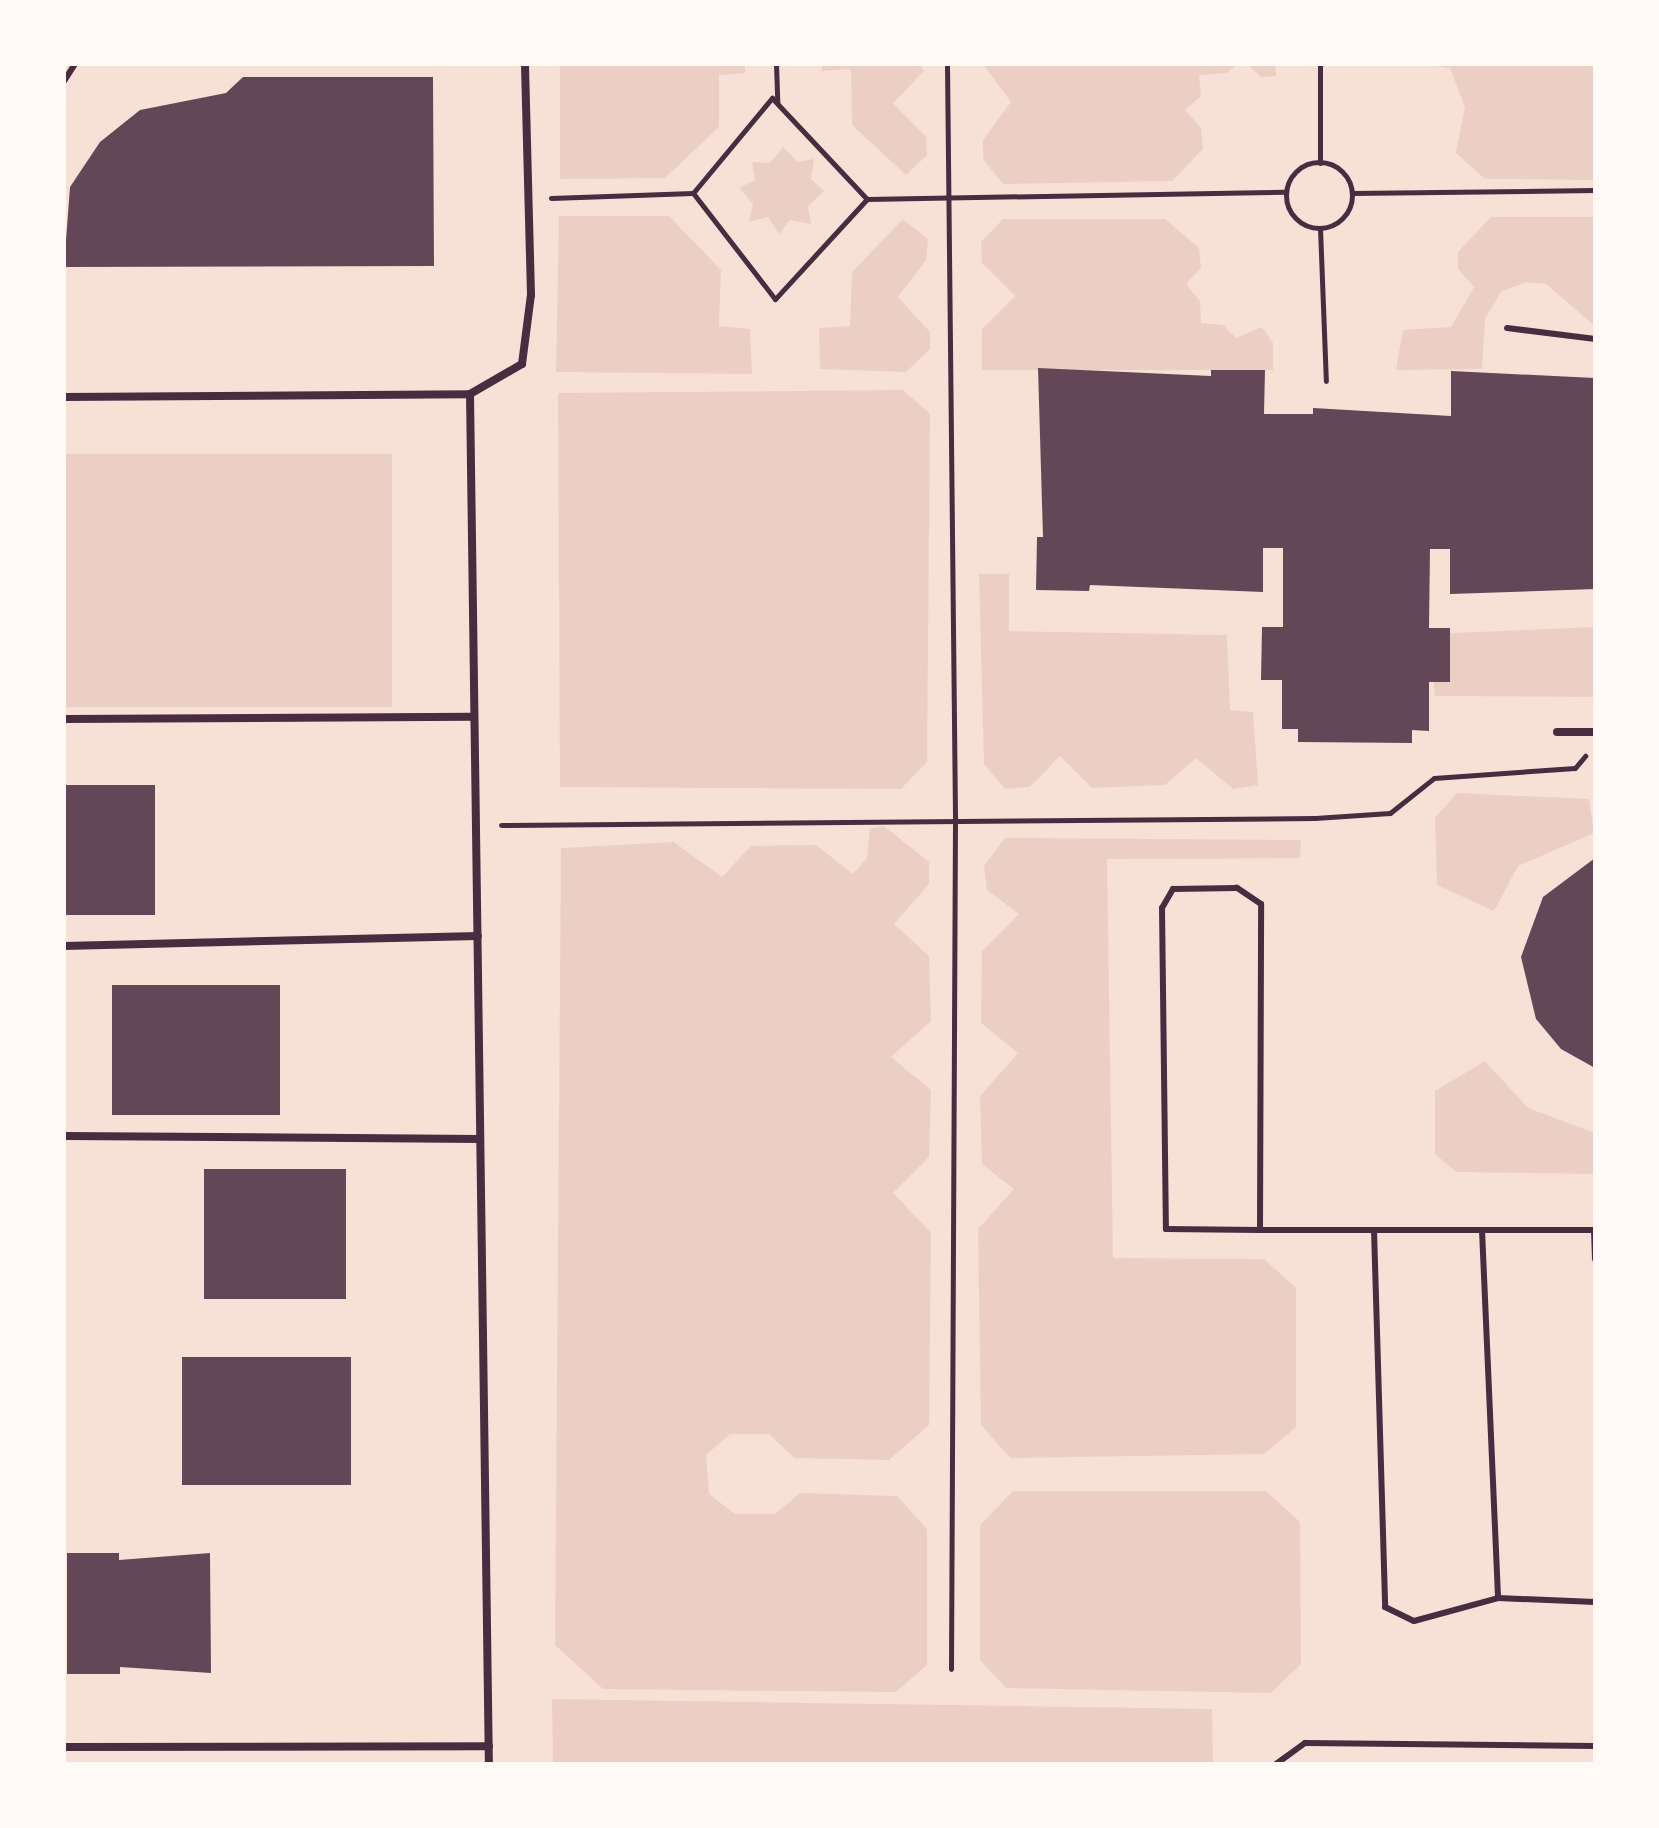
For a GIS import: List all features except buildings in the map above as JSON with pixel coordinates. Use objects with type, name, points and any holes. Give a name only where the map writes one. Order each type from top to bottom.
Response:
[{"type":"street","points":[[64,397],[470,394],[522,364],[531,295],[525,64]]},
{"type":"street","points":[[470,394],[489,1764]]},
{"type":"street","points":[[64,719],[474,717]]},
{"type":"street","points":[[1557,732],[1595,732]]},
{"type":"street","points":[[64,946],[478,936]]},
{"type":"street","points":[[64,1136],[480,1139]]},
{"type":"street","points":[[64,1747],[489,1746]]},
{"type":"lane","points":[[64,81],[75,64]]},
{"type":"lane","points":[[1507,328],[1595,339]]},
{"type":"lane","points":[[1260,1230],[1261,904],[1237,888],[1173,889],[1162,908],[1166,1229],[1260,1230],[1595,1230],[1595,1259]]},
{"type":"lane","points":[[1374,1230],[1385,1607],[1414,1621],[1498,1598],[1595,1602]]},
{"type":"lane","points":[[1482,1230],[1498,1598]]},
{"type":"lane","points":[[1276,1764],[1305,1743],[1595,1746]]},
{"type":"path","points":[[776,64],[777,103]]},
{"type":"path","points":[[947,64],[955,821],[951,1669]]},
{"type":"path","points":[[1320,64],[1320,163]]},
{"type":"path","points":[[546,198],[693,193],[772,98],[867,199]]},
{"type":"path","points":[[1320,163],[1344,173],[1352,193],[1346,214],[1320,228],[1298,221],[1286,192],[1295,173],[1320,163]]},
{"type":"path","points":[[1352,193],[1595,190]]},
{"type":"path","points":[[693,193],[775,299],[867,199],[1286,192]]},
{"type":"path","points":[[1320,228],[1326,381]]},
{"type":"path","points":[[476,826],[1390,813],[1434,778],[1575,768],[1595,745]]},
{"type":"shaded area","points":[[560,64],[745,64],[745,73],[719,75],[719,127],[665,178],[560,179]]},
{"type":"shaded area","points":[[822,64],[919,64],[924,71],[893,103],[926,137],[927,155],[906,175],[852,125],[851,69],[822,71]]},
{"type":"shaded area","points":[[983,64],[1238,64],[1227,73],[1199,75],[1201,96],[1185,110],[1201,128],[1203,149],[1172,181],[1003,184],[983,159],[983,140],[1011,102]]},
{"type":"shaded area","points":[[1247,64],[1275,64],[1276,76],[1261,77]]},
{"type":"shaded area","points":[[1419,64],[1595,64],[1595,180],[1485,179],[1456,153],[1465,107],[1450,68]]},
{"type":"shaded area","points":[[783,147],[798,162],[814,159],[811,179],[824,191],[808,206],[811,224],[790,220],[779,234],[768,217],[749,222],[753,204],[739,188],[755,180],[752,162],[770,163]]},
{"type":"shaded area","points":[[559,216],[669,216],[721,270],[719,326],[750,329],[752,374],[556,372]]},
{"type":"shaded area","points":[[1491,217],[1595,217],[1595,326],[1546,284],[1526,282],[1501,292],[1485,319],[1482,369],[1396,370],[1403,330],[1451,327],[1474,287],[1458,269],[1458,252]]},
{"type":"shaded area","points":[[903,219],[928,239],[926,260],[898,297],[930,332],[930,349],[906,372],[820,369],[819,328],[850,326],[852,272]]},
{"type":"shaded area","points":[[1003,219],[1165,219],[1199,248],[1201,268],[1186,284],[1200,301],[1201,323],[1223,325],[1236,338],[1262,327],[1273,343],[1273,370],[982,370],[982,329],[1015,296],[982,263],[981,242]]},
{"type":"shaded area","points":[[903,390],[930,414],[927,762],[901,789],[560,787],[558,393]]},
{"type":"shaded area","points":[[64,454],[392,454],[392,707],[64,707]]},
{"type":"shaded area","points":[[979,574],[1009,574],[1009,631],[1227,635],[1230,710],[1253,712],[1258,785],[1233,789],[1196,758],[1165,785],[1092,788],[1060,756],[1030,787],[1005,789],[984,764]]},
{"type":"shaded area","points":[[1595,627],[1595,697],[1435,696],[1429,634]]},
{"type":"shaded area","points":[[1457,793],[1589,799],[1594,833],[1518,866],[1494,911],[1437,885],[1435,818]]},
{"type":"shaded area","points":[[884,826],[929,862],[929,884],[894,924],[929,956],[931,1021],[891,1057],[931,1090],[929,1157],[893,1193],[931,1233],[929,1425],[889,1460],[794,1458],[769,1434],[730,1434],[706,1455],[709,1494],[735,1514],[775,1514],[800,1493],[897,1496],[927,1529],[927,1665],[896,1692],[603,1689],[555,1645],[561,848],[674,842],[722,877],[751,846],[816,845],[853,874],[867,858],[870,829]]},
{"type":"shaded area","points":[[1005,838],[1301,840],[1300,858],[1107,859],[1113,1258],[1264,1259],[1296,1288],[1296,1427],[1264,1454],[1010,1458],[981,1425],[978,1229],[1014,1189],[982,1164],[980,1096],[1018,1053],[981,1023],[982,951],[1019,914],[987,890],[984,866]]},
{"type":"shaded area","points":[[1485,1061],[1528,1108],[1595,1133],[1595,1174],[1456,1172],[1435,1154],[1435,1091]]},
{"type":"shaded area","points":[[1013,1491],[1266,1491],[1300,1522],[1301,1664],[1271,1693],[1006,1688],[980,1660],[980,1525]]},
{"type":"shaded area","points":[[552,1699],[1212,1709],[1213,1764],[553,1764]]}]
